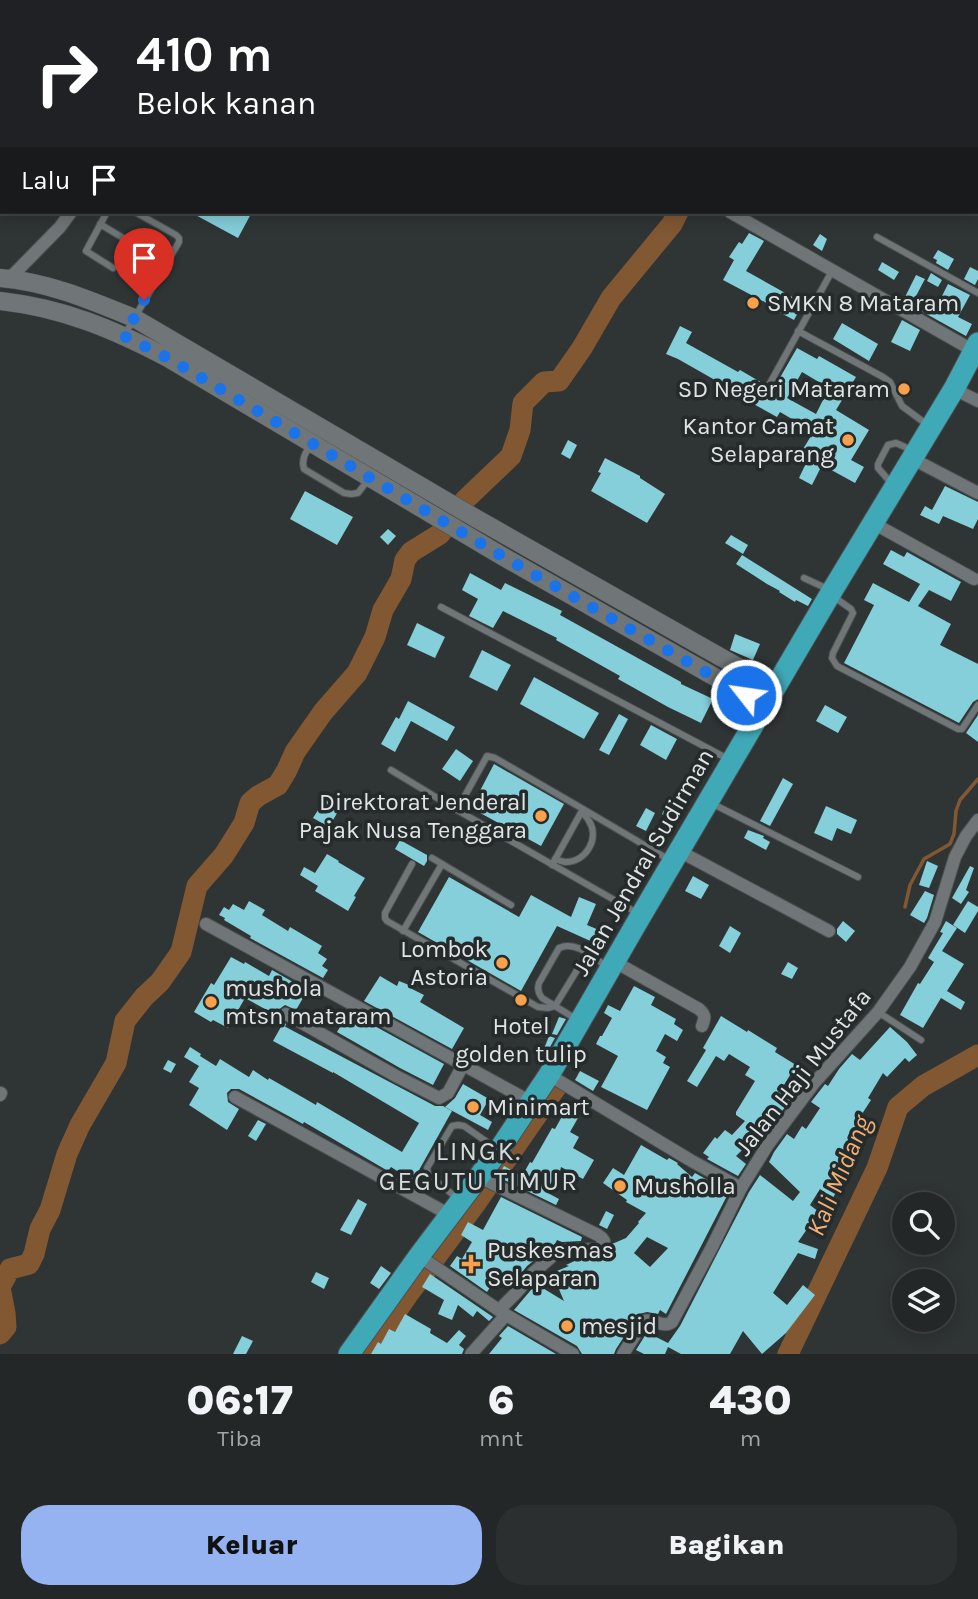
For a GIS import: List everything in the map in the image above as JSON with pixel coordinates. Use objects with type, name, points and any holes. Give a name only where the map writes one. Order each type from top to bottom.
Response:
[{"type":"highway","name":"Jalan Jendral Sudirman","points":[[349,1354],[499,1150],[549,1075],[976,347]]},
{"type":"main road","points":[[5,278],[55,287],[134,318],[477,519],[770,697]]},
{"type":"main road","points":[[0,301],[23,303],[65,313],[124,336],[168,358],[468,536],[770,697]]},
{"type":"street","points":[[5,278],[60,227],[70,214]]},
{"type":"street","points":[[733,214],[832,271],[976,347]]},
{"type":"street","points":[[954,388],[978,401]]},
{"type":"street","points":[[913,455],[978,493]]},
{"type":"street","points":[[873,523],[974,579]]},
{"type":"street","name":"Jalan Haji Mustafa","points":[[549,1075],[694,1163],[741,1188],[766,1146],[808,1092],[878,1012],[909,967],[935,922],[956,857],[966,836],[978,820]]},
{"type":"street","points":[[676,856],[829,931]]},
{"type":"street","points":[[206,924],[531,1102]]},
{"type":"street","points":[[613,965],[699,1009],[705,1018],[702,1026]]},
{"type":"street","points":[[286,1014],[439,1098],[447,1094],[463,1065]]},
{"type":"street","points":[[235,1097],[455,1208]]},
{"type":"street","points":[[471,1354],[534,1272],[556,1253],[566,1250],[593,1250],[601,1247],[604,1241],[479,1177]]},
{"type":"street","points":[[623,1354],[644,1321],[665,1325],[672,1322],[741,1188]]},
{"type":"street","points":[[419,1256],[502,1312],[573,1354]]},
{"type":"lane","points":[[106,214],[86,251],[113,268]]},
{"type":"lane","points":[[124,336],[179,242],[179,238],[138,214]]},
{"type":"lane","points":[[100,224],[128,241]]},
{"type":"lane","points":[[877,237],[978,293]]},
{"type":"lane","points":[[139,250],[165,265]]},
{"type":"lane","points":[[125,275],[142,282],[156,259]]},
{"type":"lane","points":[[769,385],[832,271]]},
{"type":"lane","points":[[798,331],[883,377],[890,383],[902,406],[930,427]]},
{"type":"lane","points":[[311,444],[303,457],[304,469],[344,493],[358,493],[369,478]]},
{"type":"lane","points":[[804,578],[852,609],[853,613],[832,653],[837,666],[958,729],[962,729],[978,705]]},
{"type":"lane","points":[[441,607],[732,761]]},
{"type":"lane","points":[[457,810],[487,756],[495,758],[582,811],[676,856]]},
{"type":"lane","points":[[391,770],[457,810],[554,862],[641,915]]},
{"type":"lane","points":[[708,802],[858,877]]},
{"type":"lane","points":[[554,862],[582,811]]},
{"type":"lane","points":[[554,862],[577,860],[586,853],[592,843],[590,821],[582,811]]},
{"type":"lane","points":[[432,858],[511,905]]},
{"type":"lane","points":[[412,864],[385,918],[403,931],[538,1007],[555,1006],[587,954]]},
{"type":"lane","points":[[403,931],[442,864]]},
{"type":"lane","points":[[580,1022],[542,998],[537,988],[559,948],[571,945],[613,965]]},
{"type":"lane","points":[[878,1012],[921,1040]]},
{"type":"lane","points":[[455,1208],[426,1171],[452,1126],[464,1126],[499,1150]]},
{"type":"building","points":[[194,214],[251,214],[238,238]]},
{"type":"building","points":[[749,233],[764,241],[746,271],[803,303],[794,320],[723,280],[734,260],[729,257]]},
{"type":"building","points":[[820,234],[827,239],[822,251],[813,245]]},
{"type":"building","points":[[938,250],[954,259],[948,270],[933,258]]},
{"type":"building","points":[[882,262],[899,272],[894,280],[878,270]]},
{"type":"building","points":[[970,267],[978,271],[975,285],[964,279]]},
{"type":"building","points":[[931,273],[942,280],[938,287],[927,281]]},
{"type":"building","points":[[916,275],[925,279],[916,296],[937,306],[948,284],[970,295],[958,317],[972,324],[966,336],[903,301]]},
{"type":"building","points":[[902,320],[920,330],[910,351],[891,342]]},
{"type":"building","points":[[842,323],[878,344],[869,361],[833,339]]},
{"type":"building","points":[[680,326],[692,332],[686,343],[738,372],[740,370],[764,384],[767,390],[774,388],[797,348],[817,359],[819,356],[856,377],[836,410],[869,430],[851,460],[864,467],[855,483],[824,466],[812,485],[799,478],[808,459],[800,454],[811,436],[806,433],[809,429],[780,412],[777,417],[666,354]],"holes":[[[802,372],[829,388],[816,414],[787,398]]]},
{"type":"building","points":[[568,440],[577,445],[570,459],[561,454]]},
{"type":"building","points":[[605,458],[640,476],[665,494],[647,523],[591,491],[601,473],[598,472]]},
{"type":"building","points":[[945,486],[978,502],[978,519],[973,529],[943,516],[939,524],[920,515],[925,506],[932,510]]},
{"type":"building","points":[[305,491],[353,517],[337,545],[290,519]]},
{"type":"building","points":[[388,529],[396,536],[388,545],[380,537]]},
{"type":"building","points":[[731,535],[748,545],[743,554],[725,543]]},
{"type":"building","points":[[891,550],[904,557],[907,552],[961,582],[951,601],[929,590],[918,606],[951,624],[940,645],[978,664],[978,699],[959,723],[844,663],[874,605],[864,600],[873,583],[909,602],[920,584],[883,564]]},
{"type":"building","points":[[742,555],[812,599],[808,606],[796,600],[795,602],[736,564]]},
{"type":"building","points":[[470,573],[501,590],[505,583],[562,611],[560,615],[681,684],[713,699],[701,723],[618,679],[620,676],[556,640],[557,638],[503,611],[493,628],[469,616],[478,599],[462,590]]},
{"type":"building","points":[[417,623],[445,637],[435,658],[407,645]]},
{"type":"building","points":[[735,634],[760,644],[753,660],[730,650]]},
{"type":"building","points":[[482,650],[511,665],[497,691],[469,677]]},
{"type":"building","points":[[534,677],[599,713],[584,739],[520,704]]},
{"type":"building","points":[[408,701],[455,727],[447,741],[411,721],[395,752],[381,744]]},
{"type":"building","points":[[825,705],[847,717],[838,733],[816,721]]},
{"type":"building","points":[[619,714],[628,719],[609,755],[599,750]]},
{"type":"building","points":[[978,715],[978,742],[966,733]]},
{"type":"building","points":[[651,725],[677,739],[666,760],[640,745]]},
{"type":"building","points":[[456,749],[473,761],[460,781],[442,769]]},
{"type":"building","points":[[494,764],[564,804],[541,846],[471,808]]},
{"type":"building","points":[[783,778],[793,784],[770,826],[760,821]]},
{"type":"building","points":[[325,799],[340,808],[329,827],[313,818]]},
{"type":"building","points":[[668,802],[681,809],[674,821],[662,814]]},
{"type":"building","points":[[826,806],[857,820],[851,834],[837,828],[832,841],[814,833]]},
{"type":"building","points":[[646,808],[655,813],[646,831],[636,826]]},
{"type":"building","points":[[748,830],[764,836],[763,838],[770,842],[766,850],[744,838]]},
{"type":"building","points":[[400,840],[427,855],[424,866],[395,849]]},
{"type":"building","points":[[327,854],[365,878],[348,911],[315,891],[318,886],[300,875],[304,867],[315,873]]},
{"type":"building","points":[[927,861],[938,866],[929,888],[919,885]]},
{"type":"building","points":[[970,866],[974,868],[966,890],[969,892],[961,904],[952,898]]},
{"type":"building","points":[[693,876],[709,885],[701,899],[685,891]]},
{"type":"building","name":"Lombok Astoria","points":[[449,877],[519,917],[531,895],[571,917],[579,897],[596,904],[587,925],[611,935],[606,948],[557,926],[521,991],[418,932]]},
{"type":"building","points":[[925,891],[934,895],[924,923],[910,915]]},
{"type":"building","points":[[249,901],[265,910],[262,915],[288,931],[290,927],[322,946],[318,953],[327,959],[322,966],[328,970],[323,978],[250,938],[251,936],[219,915],[224,907],[229,910],[233,904],[244,910]]},
{"type":"building","points":[[968,901],[978,907],[978,911],[965,933],[953,925]]},
{"type":"building","points":[[843,921],[855,931],[846,942],[837,934]]},
{"type":"building","points":[[946,921],[957,928],[942,951],[964,964],[947,991],[965,1002],[961,1010],[941,998],[923,1028],[900,1015],[918,983],[920,984],[934,962],[928,958],[943,933],[940,932]]},
{"type":"building","points":[[730,926],[741,933],[730,953],[719,946]]},
{"type":"building","points":[[231,957],[269,976],[272,970],[300,986],[296,993],[303,998],[296,1010],[285,1005],[278,1010],[278,1018],[286,1024],[285,1027],[273,1020],[276,1015],[245,998],[228,1028],[194,1012]]},
{"type":"building","points":[[788,962],[798,968],[792,979],[781,974]]},
{"type":"building","points":[[380,976],[397,986],[399,981],[409,985],[408,987],[424,995],[420,1002],[464,1028],[452,1049],[364,1001]]},
{"type":"building","points":[[634,986],[655,997],[651,1005],[676,1019],[674,1024],[683,1030],[677,1041],[665,1034],[656,1051],[666,1057],[663,1063],[670,1067],[647,1110],[601,1087],[618,1056],[596,1044],[612,1018],[604,1013],[608,1005],[620,1011]]},
{"type":"building","points":[[349,1012],[444,1064],[433,1085],[337,1032]]},
{"type":"building","points":[[721,1016],[777,1048],[775,1052],[796,1065],[781,1090],[792,1098],[764,1135],[752,1146],[749,1143],[736,1156],[746,1164],[738,1176],[707,1159],[709,1157],[703,1153],[715,1137],[717,1139],[725,1130],[732,1135],[745,1121],[736,1115],[736,1112],[755,1081],[745,1075],[750,1067],[729,1054],[724,1061],[716,1056],[697,1087],[687,1081],[706,1050],[703,1048]]},
{"type":"building","points":[[559,1017],[566,1019],[557,1035],[552,1034]]},
{"type":"building","points":[[282,1025],[435,1106],[443,1106],[452,1111],[413,1181],[391,1167],[388,1171],[304,1122],[303,1124],[239,1089],[231,1089],[227,1093],[228,1102],[239,1109],[227,1130],[189,1105],[199,1088],[189,1082],[199,1066],[184,1057],[190,1047],[216,1066],[220,1059],[249,1077],[253,1070],[316,1105],[317,1102],[402,1152],[419,1123],[333,1072],[273,1041]]},
{"type":"building","points":[[890,1027],[917,1055],[909,1062],[905,1058],[887,1077],[883,1073],[868,1098],[871,1100],[853,1133],[861,1138],[854,1148],[850,1145],[833,1172],[842,1177],[835,1188],[837,1190],[833,1198],[820,1189],[810,1205],[819,1212],[798,1242],[818,1249],[815,1259],[798,1253],[773,1293],[787,1305],[803,1285],[815,1295],[786,1333],[762,1354],[743,1331],[730,1354],[681,1354],[668,1347],[665,1354],[644,1354],[636,1350],[649,1329],[654,1332],[652,1335],[668,1343],[680,1326],[760,1175],[793,1201],[800,1192],[769,1162],[774,1152],[787,1134],[794,1139],[802,1126],[806,1129],[820,1108],[811,1102],[825,1084],[828,1086],[852,1054],[860,1060]]},
{"type":"building","points":[[549,1036],[555,1038],[540,1065],[538,1064]]},
{"type":"building","points":[[168,1060],[176,1064],[171,1073],[163,1069]]},
{"type":"building","points":[[797,1065],[810,1073],[805,1080],[792,1072]]},
{"type":"building","points":[[580,1071],[599,1081],[593,1091],[575,1080]]},
{"type":"building","points":[[463,1084],[489,1099],[480,1115],[492,1122],[488,1130],[445,1107],[455,1098]]},
{"type":"building","points":[[565,1111],[578,1118],[570,1132],[579,1137],[573,1148],[594,1160],[583,1179],[561,1167],[560,1171],[558,1170],[546,1192],[559,1199],[556,1205],[498,1177],[504,1166],[522,1176]]},
{"type":"building","points":[[258,1120],[266,1124],[256,1141],[248,1136]]},
{"type":"building","points":[[641,1145],[667,1160],[669,1158],[678,1163],[692,1177],[695,1173],[729,1192],[666,1314],[660,1310],[658,1314],[639,1314],[614,1354],[582,1354],[577,1346],[514,1310],[536,1284],[564,1301],[552,1273],[581,1258],[603,1256],[612,1244],[626,1238],[639,1223],[646,1213],[626,1202],[627,1200],[603,1183],[613,1168],[624,1175]],"holes":[[[647,1237],[668,1248],[650,1267],[634,1253]]]},
{"type":"building","points":[[501,1197],[582,1237],[581,1241],[557,1240],[527,1266],[510,1287],[496,1278],[487,1292],[450,1266],[457,1256],[462,1259],[472,1242],[461,1235],[468,1222],[483,1230]]},
{"type":"building","points":[[358,1199],[367,1204],[351,1235],[340,1230]]},
{"type":"building","points":[[606,1211],[614,1215],[607,1229],[599,1225]]},
{"type":"building","points":[[381,1266],[391,1273],[379,1289],[370,1283]]},
{"type":"building","points":[[316,1272],[329,1278],[324,1289],[311,1282]]},
{"type":"building","points":[[430,1274],[493,1317],[489,1321],[477,1311],[473,1317],[458,1305],[452,1320],[438,1314],[444,1300],[422,1287]]},
{"type":"building","points":[[405,1314],[431,1329],[430,1333],[447,1343],[459,1330],[466,1336],[459,1345],[464,1349],[462,1354],[371,1354],[378,1342],[381,1344],[389,1329],[395,1332]]},
{"type":"building","points":[[508,1326],[556,1354],[489,1354]]},
{"type":"building","points":[[242,1336],[253,1341],[246,1354],[233,1354]]},
{"type":"waterway","points":[[0,1334],[6,1327],[0,1287],[10,1269],[29,1264],[34,1254],[40,1229],[50,1210],[67,1154],[80,1125],[116,1063],[125,1021],[160,982],[181,952],[197,886],[224,855],[244,823],[250,803],[278,785],[295,752],[323,712],[357,673],[375,637],[383,610],[401,579],[405,560],[411,552],[440,534],[465,500],[511,456],[520,430],[523,403],[544,382],[559,381],[611,298],[672,224],[677,214]]},
{"type":"waterway","points":[[905,907],[910,885],[924,859],[950,844],[960,800],[978,779]]},
{"type":"waterway","name":"Kali Midang","points":[[788,1354],[877,1168],[898,1107],[923,1086],[978,1055]]},
{"type":"waterway","points":[[367,1354],[557,1086]]},
{"type":"place","name":"SMKN 8 Mataram","points":[[753,303]]},
{"type":"place","name":"SD Negeri Mataram","points":[[904,389]]},
{"type":"place","name":"Kantor Camat Selaparang","points":[[848,440]]},
{"type":"place","name":"Direktorat Jenderal Pajak Nusa Tenggara","points":[[541,816]]},
{"type":"place","name":"Lombok Astoria","points":[[502,963]]},
{"type":"place","name":"Hotel golden tulip","points":[[521,1000]]},
{"type":"place","name":"mushola mtsn mataram","points":[[211,1002]]},
{"type":"place","name":"Minimart","points":[[473,1107]]},
{"type":"place","name":"Musholla","points":[[620,1186]]},
{"type":"place","name":"Puskesmas Selaparan","points":[[471,1264]]},
{"type":"place","name":"mesjid","points":[[567,1326]]},
{"type":"district","name":"LINGK. GEGUTU TIMUR","points":[[479,1166]]},
{"type":"route","points":[[144,300],[124,336],[168,358],[502,556],[746,695]]}]
